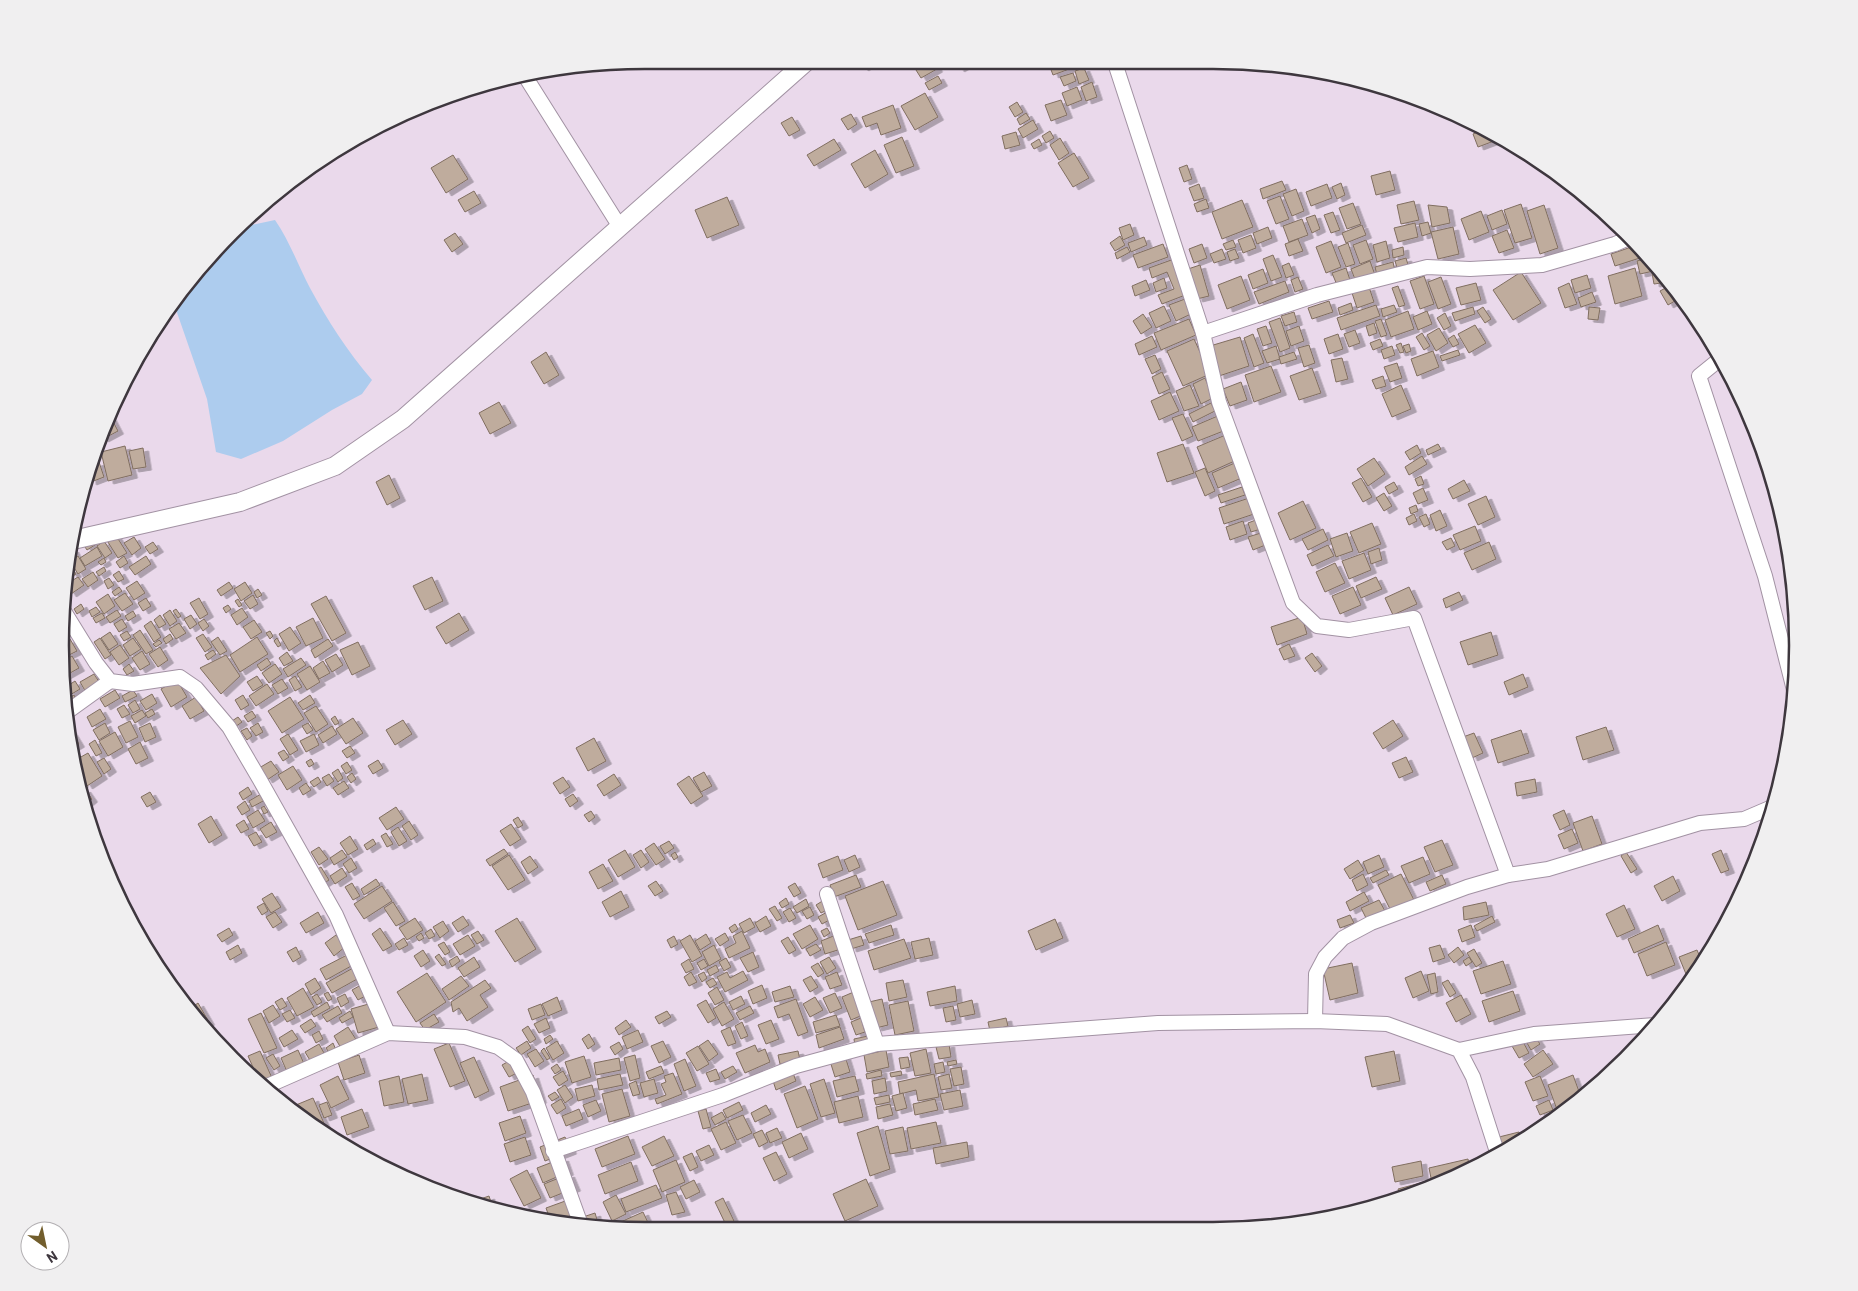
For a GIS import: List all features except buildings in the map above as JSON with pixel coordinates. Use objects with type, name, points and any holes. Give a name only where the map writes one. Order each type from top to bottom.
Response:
[{"type":"street","points":[[79,539],[240,502],[335,466],[403,419],[798,69]]},
{"type":"street","points":[[1117,69],[1203,333],[1219,402],[1294,603],[1317,626],[1349,630],[1414,618],[1508,875]]},
{"type":"street","points":[[528,81],[620,227]]},
{"type":"street","points":[[1203,333],[1317,295],[1428,267],[1470,269],[1542,265],[1622,241]]},
{"type":"street","points":[[1715,363],[1699,376],[1765,576],[1788,668]]},
{"type":"street","points":[[70,620],[96,663],[110,680],[133,684],[180,677],[196,688],[229,727],[336,915],[388,1033]]},
{"type":"street","points":[[73,707],[110,680]]},
{"type":"street","points":[[1315,1021],[1316,974],[1325,957],[1343,938],[1371,923],[1467,887],[1508,875],[1548,869],[1700,823],[1744,819],[1765,810]]},
{"type":"street","points":[[827,894],[876,1044]]},
{"type":"street","points":[[553,1151],[722,1095],[796,1066],[876,1044],[1158,1023],[1315,1021],[1387,1024],[1459,1050],[1534,1034],[1646,1026]]},
{"type":"street","points":[[271,1084],[388,1033],[465,1037],[498,1047],[516,1060],[533,1092],[578,1218]]},
{"type":"street","points":[[1459,1050],[1472,1077],[1495,1148]]},
{"type":"water","points":[[275,220],[324,312],[346,347],[372,380],[362,394],[332,410],[283,441],[241,459],[216,452],[207,399],[176,310],[212,265],[252,225]]}]
